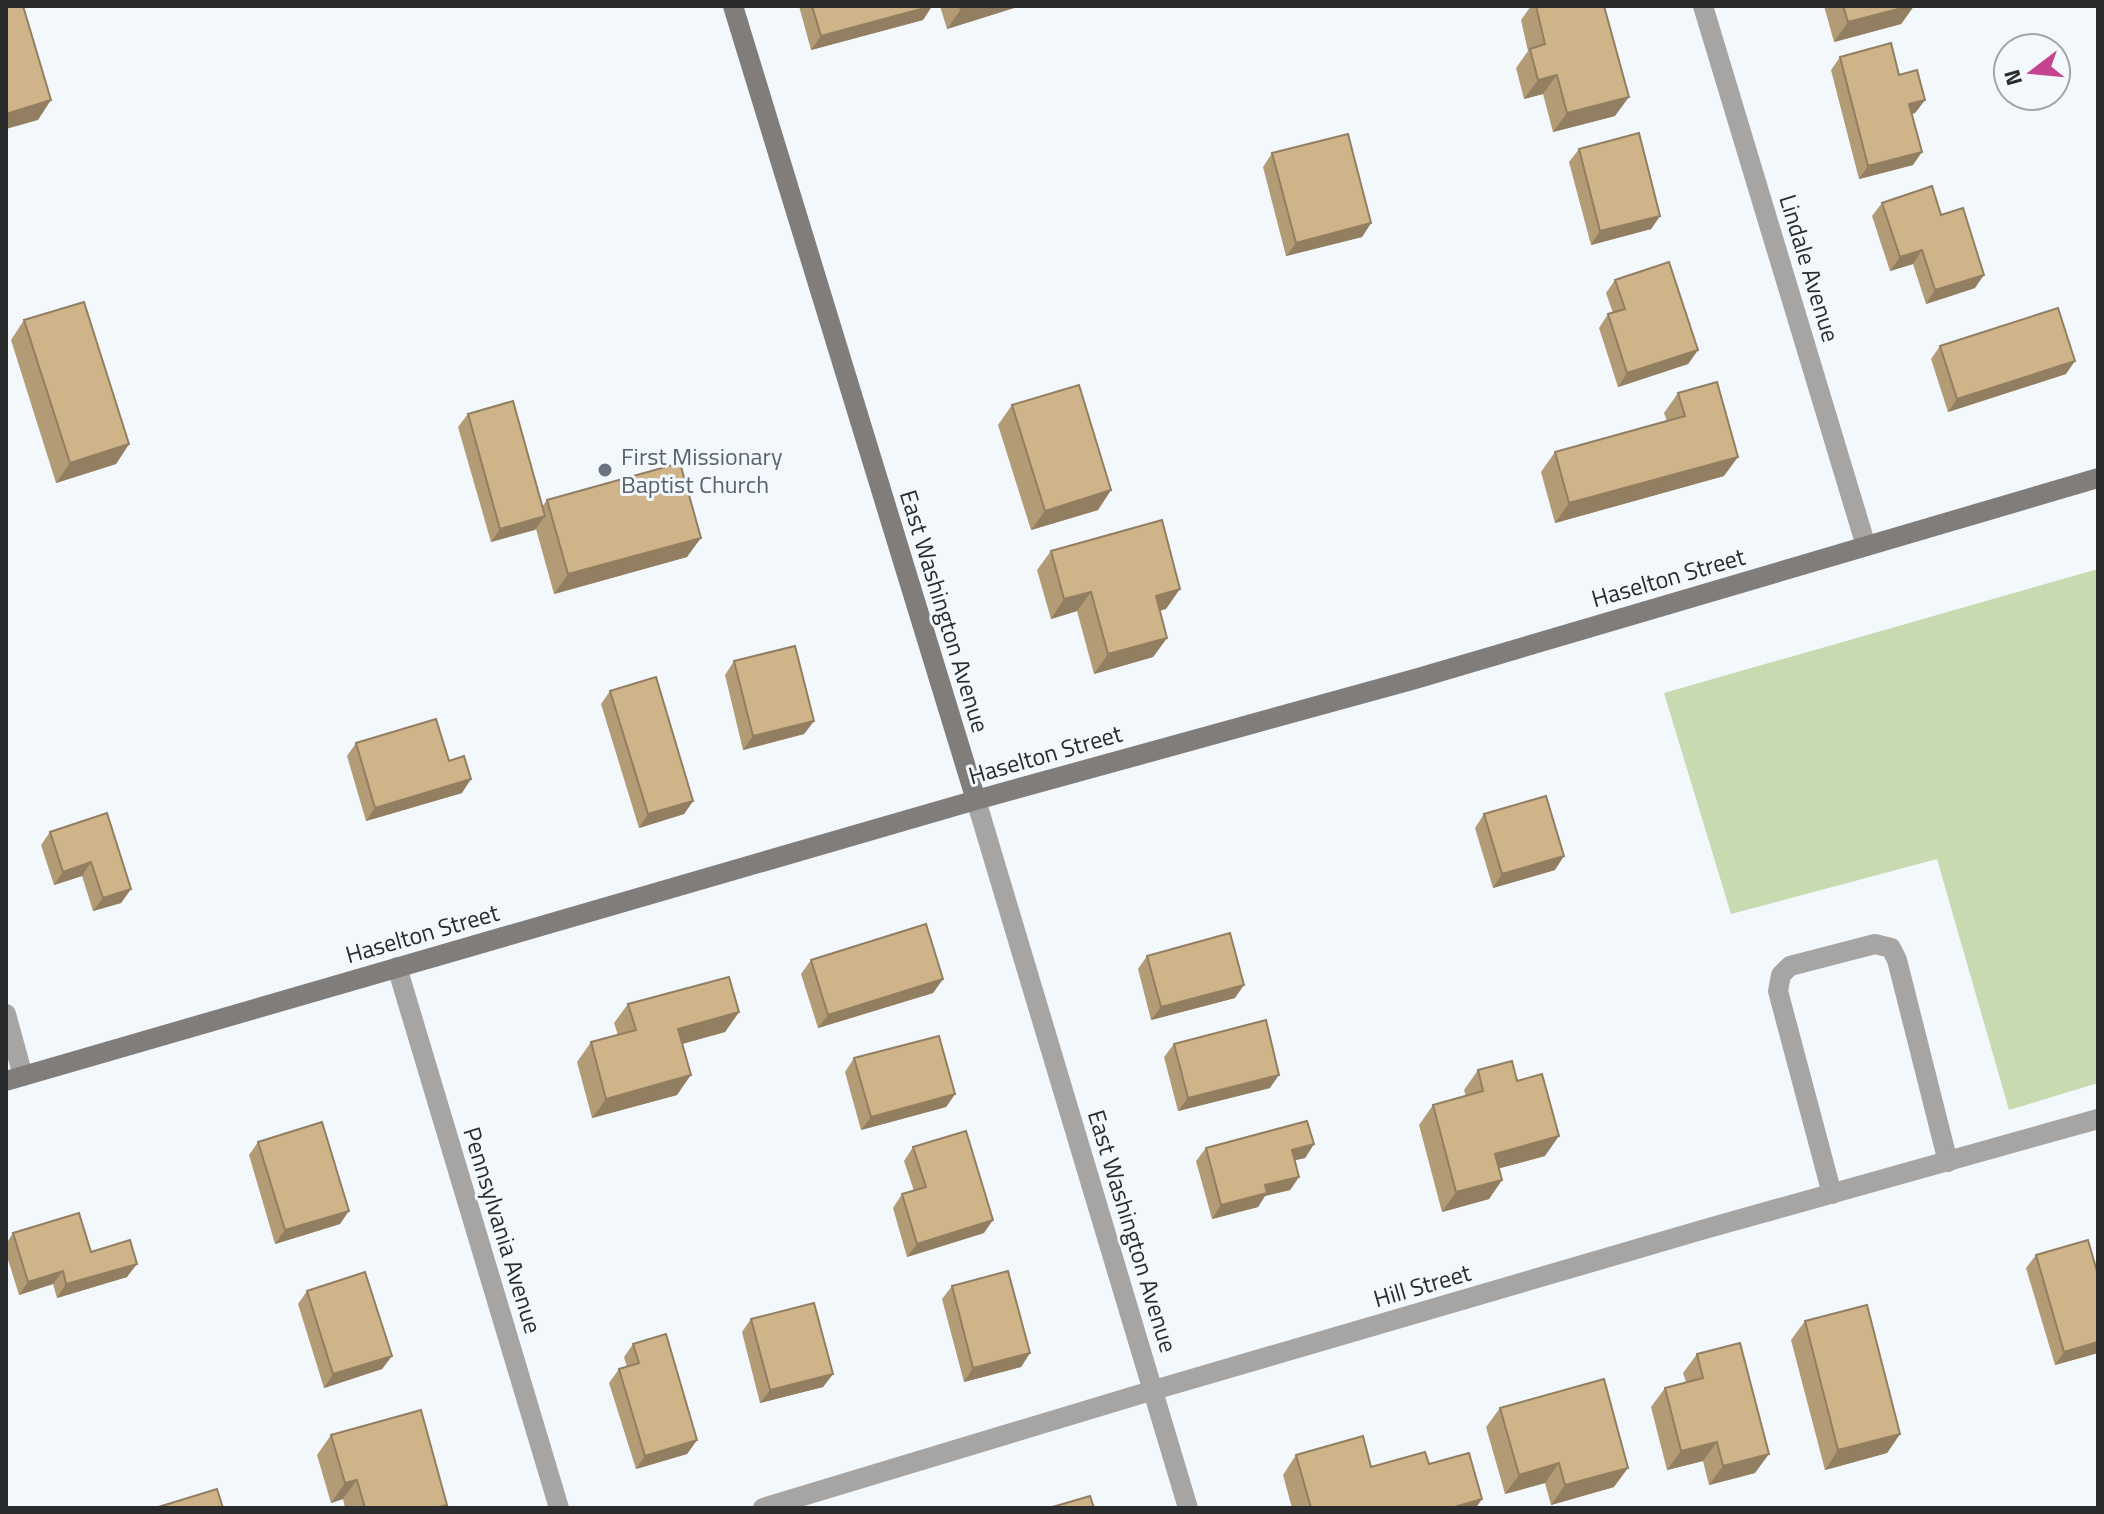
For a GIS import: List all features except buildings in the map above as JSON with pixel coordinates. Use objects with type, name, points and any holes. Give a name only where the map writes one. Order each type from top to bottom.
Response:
[{"type":"street","name":"East Washington Avenue","points":[[733,6],[1188,1508]]},
{"type":"street","name":"Lindale Avenue","points":[[1703,6],[1866,546]]},
{"type":"street","name":"Haselton Street","points":[[15,1079],[976,800],[1415,679],[2098,478]]},
{"type":"street","points":[[1832,1194],[1778,991],[1781,975],[1790,966],[1875,944],[1891,948],[1897,960],[1948,1162]]},
{"type":"street","name":"Pennsylvania Avenue","points":[[397,967],[559,1508]]},
{"type":"street","points":[[6,1014],[15,1079]]},
{"type":"street","name":"Hill Street","points":[[763,1508],[1154,1390],[2098,1119]]},
{"type":"green space","points":[[2098,569],[2098,1083],[2009,1110],[1937,859],[1731,914],[1664,693]]},
{"type":"place","name":"First Missionary Baptist Church","points":[[605,470]]}]
